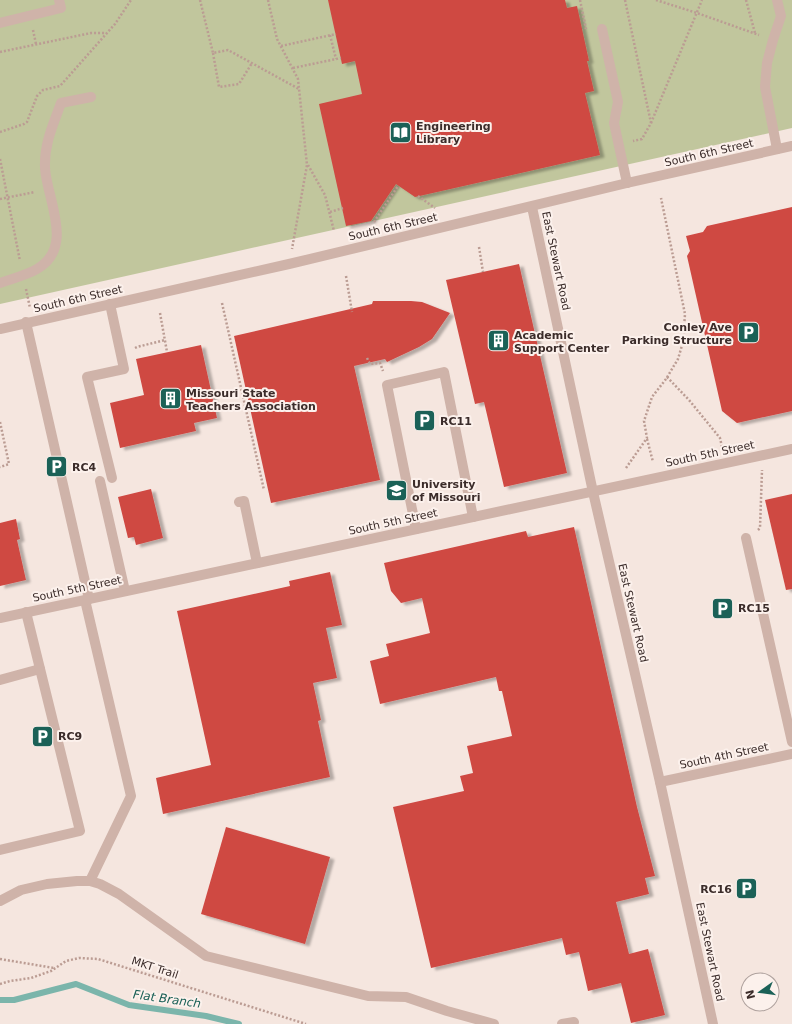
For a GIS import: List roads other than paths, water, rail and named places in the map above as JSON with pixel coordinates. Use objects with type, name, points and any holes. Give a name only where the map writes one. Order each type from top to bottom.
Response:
[{"type":"street","points":[[0,23],[61,8],[60,0]]},
{"type":"street","points":[[777,0],[781,16],[767,63],[765,87],[777,150]]},
{"type":"street","points":[[602,29],[618,102],[614,123],[627,183]]},
{"type":"street","points":[[0,283],[37,269],[49,259],[57,245],[57,225],[45,168],[46,145],[61,103],[91,97]]},
{"type":"street","name":"South 6th Street","points":[[0,328],[289,264],[627,183],[792,146]]},
{"type":"street","name":"East Stewart Road","points":[[532,207],[593,492],[660,782],[713,1024]]},
{"type":"street","points":[[110,304],[124,368],[87,377],[112,478]]},
{"type":"street","points":[[26,322],[131,796],[90,881]]},
{"type":"street","points":[[416,529],[387,385],[444,372],[473,517]]},
{"type":"street","name":"South 5th Street","points":[[0,618],[792,449]]},
{"type":"street","points":[[100,481],[125,591]]},
{"type":"street","points":[[239,502],[244,501],[257,563]]},
{"type":"street","points":[[746,538],[792,742]]},
{"type":"street","points":[[0,850],[80,831],[26,612]]},
{"type":"street","points":[[0,680],[40,669]]},
{"type":"street","name":"South 4th Street","points":[[660,782],[792,754]]},
{"type":"street","points":[[0,901],[21,890],[47,884],[90,881],[100,884],[119,894],[206,956],[368,996],[406,997],[447,1011],[494,1024]]},
{"type":"street","points":[[562,1024],[574,1022]]},
{"type":"waterway","name":"Flat Branch","points":[[0,1000],[14,1000],[76,984],[129,1005],[206,1016],[239,1024]]},
{"type":"place","name":"Engineering Library","points":[[400,132]]},
{"type":"place","name":"Conley Ave Parking Structure","points":[[748,333]]},
{"type":"place","name":"Academic Support Center","points":[[499,341]]},
{"type":"place","name":"Missouri State Teachers Association","points":[[170,399]]},
{"type":"place","name":"RC11","points":[[424,421]]},
{"type":"place","name":"RC4","points":[[57,467]]},
{"type":"place","name":"University of Missouri","points":[[396,490]]},
{"type":"place","name":"RC15","points":[[722,608]]},
{"type":"place","name":"RC9","points":[[43,736]]},
{"type":"place","name":"RC16","points":[[747,889]]}]
